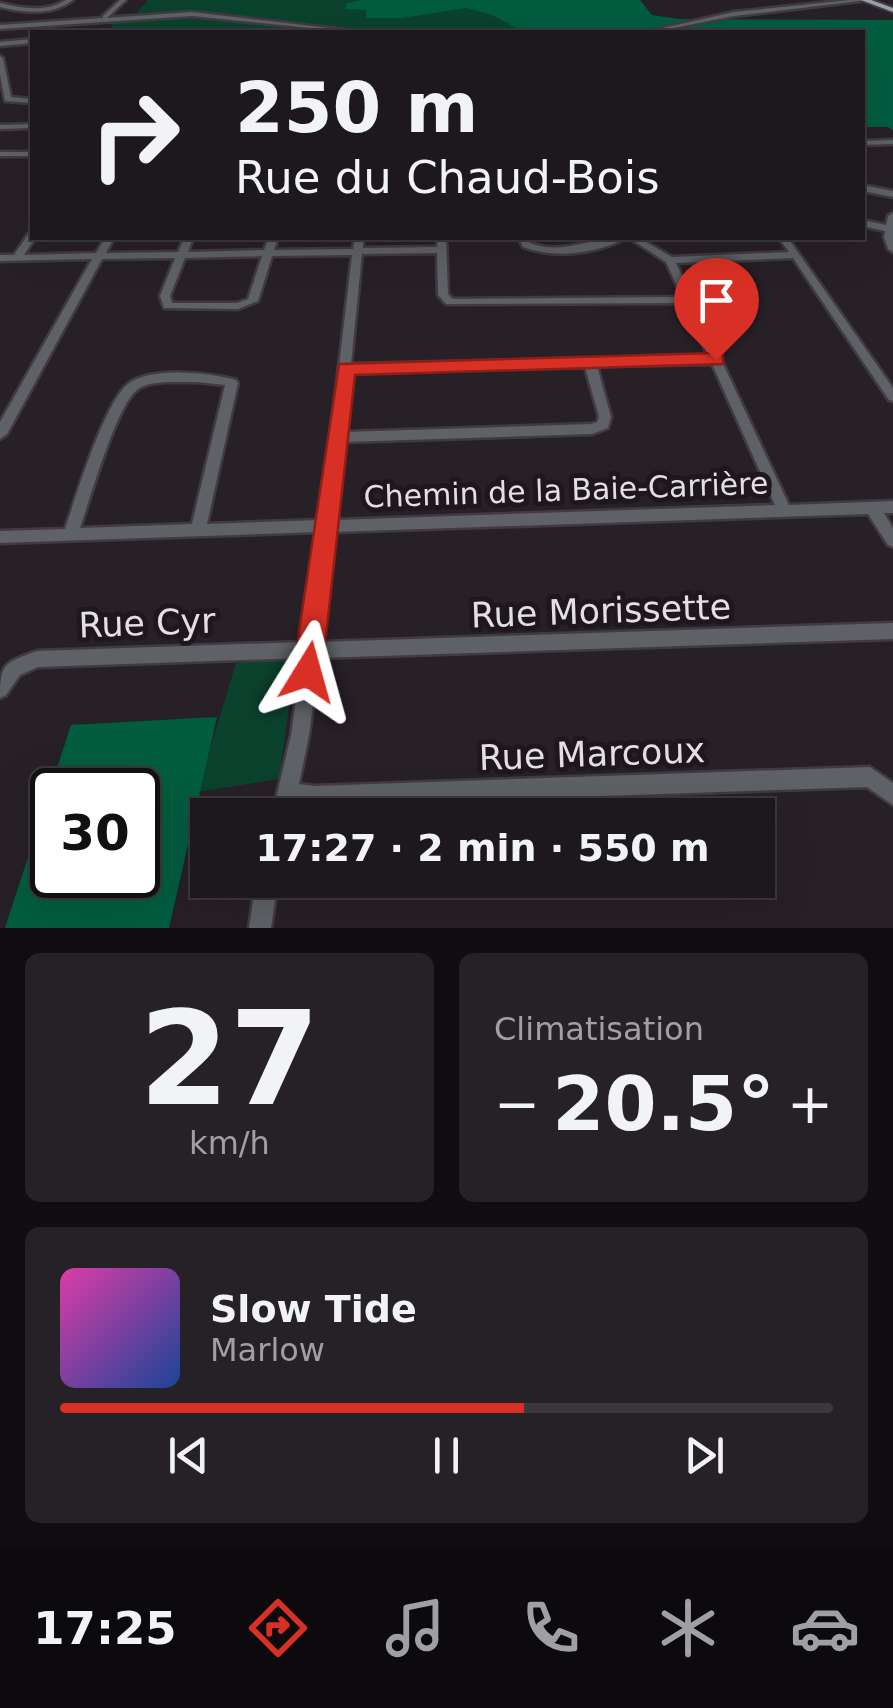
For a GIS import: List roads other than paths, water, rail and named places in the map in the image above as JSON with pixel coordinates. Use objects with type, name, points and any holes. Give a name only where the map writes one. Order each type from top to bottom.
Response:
[{"type":"main road","points":[[864,0],[893,10]]},
{"type":"street","points":[[11,8],[26,0]]},
{"type":"street","points":[[0,5],[62,7],[70,0]]},
{"type":"street","points":[[110,30],[100,15],[115,0]]},
{"type":"street","points":[[103,18],[123,0]]},
{"type":"street","points":[[658,30],[734,14],[864,0]]},
{"type":"street","points":[[0,28],[192,14],[341,30]]},
{"type":"street","points":[[0,44],[30,41]]},
{"type":"street","points":[[0,58],[8,99],[30,101]]},
{"type":"street","points":[[0,127],[30,126]]},
{"type":"street","points":[[865,142],[876,139],[893,142]]},
{"type":"street","points":[[876,139],[893,154]]},
{"type":"street","points":[[0,154],[30,154]]},
{"type":"street","points":[[865,189],[893,194]]},
{"type":"street","points":[[893,216],[893,249]]},
{"type":"street","points":[[865,224],[890,230]]},
{"type":"street","points":[[16,258],[30,238]]},
{"type":"street","points":[[0,434],[108,240]]},
{"type":"street","points":[[187,240],[164,296],[168,306],[238,306],[253,300],[273,240]]},
{"type":"street","points":[[525,240],[526,245],[537,250],[574,251],[614,240]]},
{"type":"street","points":[[637,240],[670,260],[796,254]]},
{"type":"street","points":[[786,240],[893,397]]},
{"type":"street","points":[[0,258],[270,253],[358,244],[442,244],[444,294],[458,304],[688,300]]},
{"type":"street","points":[[286,798],[328,526],[358,244]]},
{"type":"street","points":[[670,260],[785,511]]},
{"type":"street","points":[[346,368],[716,360]]},
{"type":"street","points":[[337,436],[592,429],[603,425],[606,417],[590,362]]},
{"type":"street","points":[[70,534],[117,409],[131,387],[147,380],[217,378],[232,382],[198,531]]},
{"type":"street","points":[[872,508],[893,542]]},
{"type":"street","name":"Chemin de la Baie-Carrière","points":[[0,538],[893,508]]},
{"type":"street","name":"Rue Morissette","points":[[310,650],[893,631]]},
{"type":"street","name":"Rue Cyr","points":[[0,689],[14,669],[37,659],[310,650]]},
{"type":"street","name":"Rue Marcoux","points":[[288,792],[314,796],[870,777],[893,796]]},
{"type":"street","points":[[260,928],[264,898]]}]
